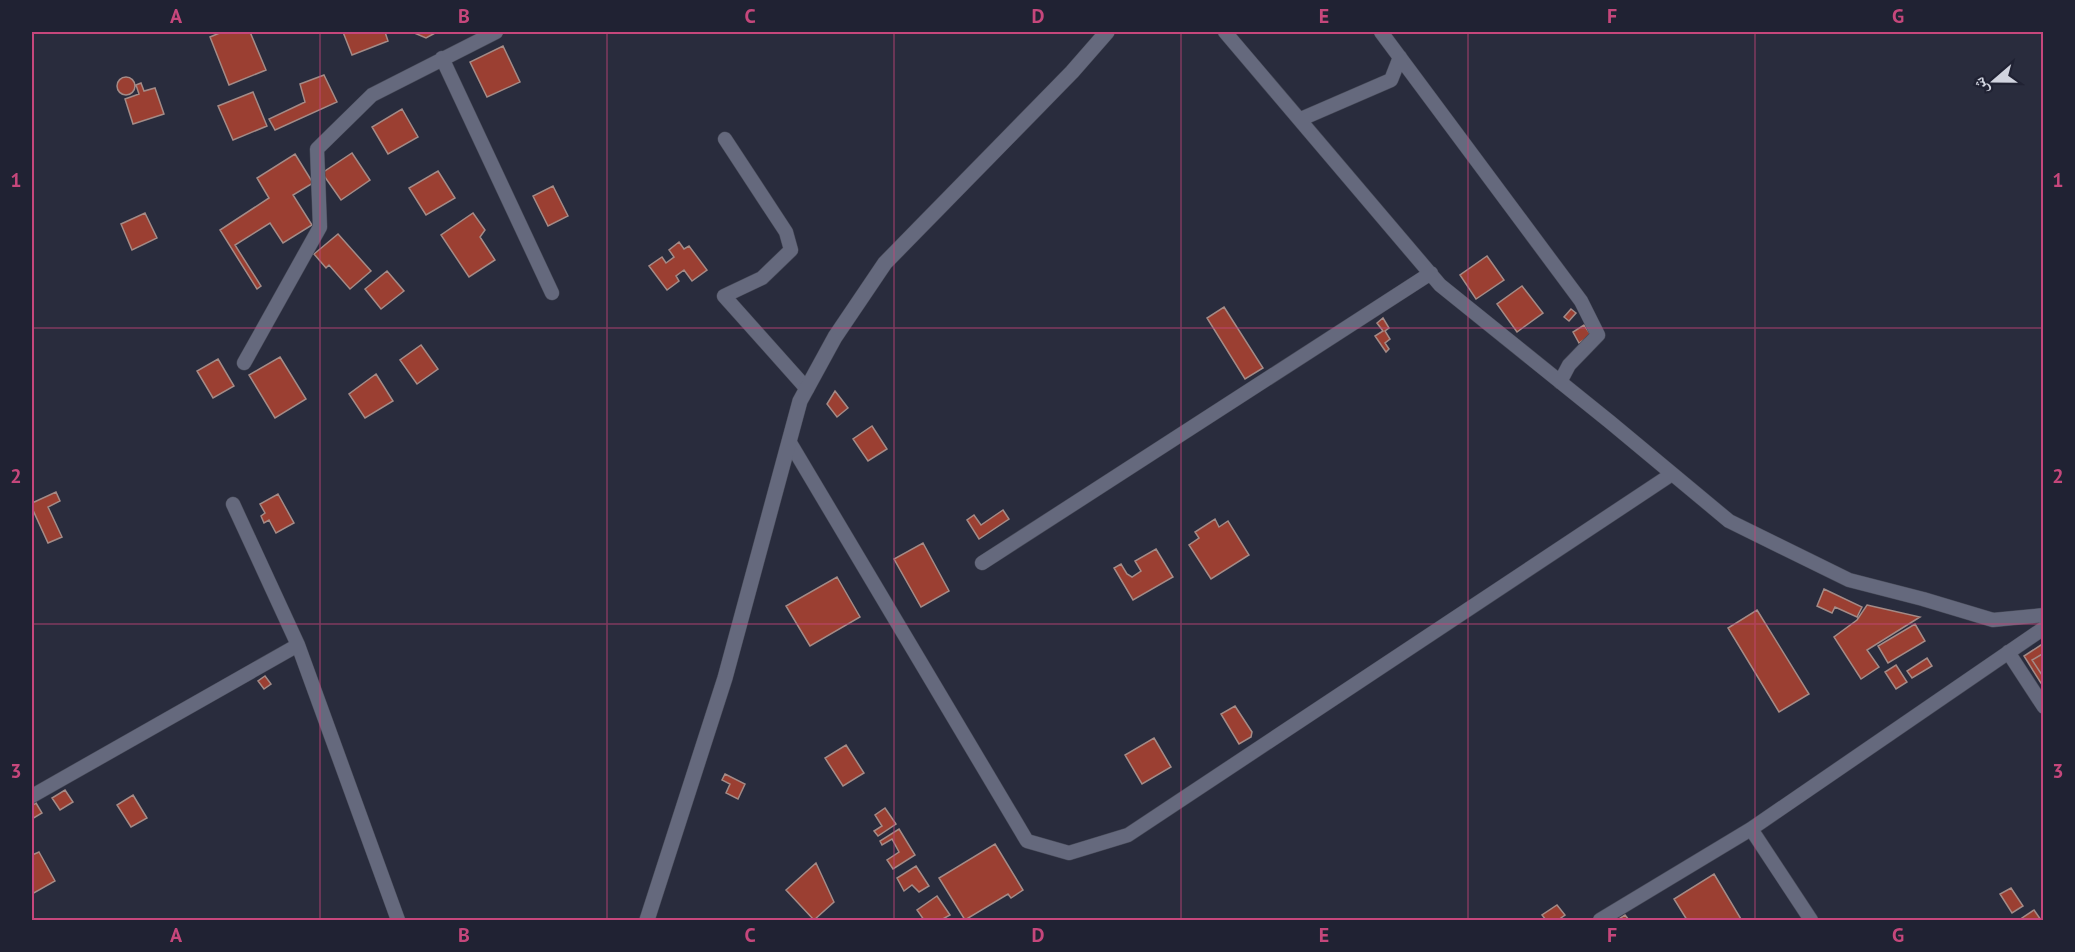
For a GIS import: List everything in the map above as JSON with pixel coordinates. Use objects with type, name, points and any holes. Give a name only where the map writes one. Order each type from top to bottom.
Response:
[{"type":"street","points":[[244,363],[320,227],[317,149],[372,95],[496,32]]},
{"type":"street","points":[[647,921],[725,678],[800,401],[835,337],[885,263],[1072,72],[1107,32]]},
{"type":"street","points":[[1225,32],[1440,285],[1729,521],[1849,580],[1993,620],[2043,615]]},
{"type":"street","points":[[1381,32],[1581,301],[1598,335],[1569,365],[1560,381]]},
{"type":"street","points":[[1301,119],[1390,80],[1400,57]]},
{"type":"street","points":[[442,58],[552,293]]},
{"type":"street","points":[[725,139],[786,232],[791,250],[762,278],[724,296],[807,389]]},
{"type":"street","points":[[982,563],[1431,273]]},
{"type":"street","points":[[789,441],[1028,841],[1069,853],[1128,835],[1672,474]]},
{"type":"street","points":[[233,504],[298,645],[398,921]]},
{"type":"street","points":[[1600,921],[1751,829],[2043,628]]},
{"type":"street","points":[[32,796],[298,645]]},
{"type":"street","points":[[2008,652],[2043,707]]},
{"type":"street","points":[[1751,829],[1810,921]]},
{"type":"building","points":[[222,32],[250,32],[266,70],[229,85],[210,37]]},
{"type":"building","points":[[343,32],[385,32],[388,41],[352,55]]},
{"type":"building","points":[[412,32],[437,32],[426,38]]},
{"type":"building","points":[[503,46],[520,82],[487,97],[470,62]]},
{"type":"building","points":[[324,75],[337,102],[275,130],[269,119],[305,102],[300,84]]},
{"type":"building","points":[[126,77],[132,80],[135,86],[132,92],[126,95],[120,92],[117,86],[120,80]]},
{"type":"building","points":[[141,83],[144,91],[155,88],[164,114],[133,124],[125,99],[139,94],[136,85]]},
{"type":"building","points":[[253,92],[267,126],[233,140],[218,106]]},
{"type":"building","points":[[402,109],[418,137],[388,154],[372,127]]},
{"type":"building","points":[[352,153],[370,180],[341,200],[322,173]]},
{"type":"building","points":[[295,154],[313,183],[293,195],[312,225],[283,243],[270,223],[235,245],[261,286],[257,289],[220,230],[269,198],[257,178]]},
{"type":"building","points":[[438,171],[455,198],[426,215],[409,188]]},
{"type":"building","points":[[553,186],[568,216],[548,226],[533,196]]},
{"type":"building","points":[[145,213],[157,238],[132,250],[121,224]]},
{"type":"building","points":[[473,213],[485,230],[480,237],[495,260],[469,277],[441,235]]},
{"type":"building","points":[[338,234],[371,271],[350,289],[329,265],[326,268],[314,254]]},
{"type":"building","points":[[679,242],[684,249],[689,246],[707,270],[692,281],[684,270],[676,276],[679,281],[667,290],[649,266],[662,257],[666,263],[674,257],[669,250]]},
{"type":"building","points":[[1487,256],[1504,280],[1476,299],[1460,275]]},
{"type":"building","points":[[387,271],[404,291],[381,309],[365,289]]},
{"type":"building","points":[[1522,286],[1543,313],[1517,332],[1497,304]]},
{"type":"building","points":[[1224,307],[1263,368],[1245,379],[1207,318]]},
{"type":"building","points":[[1571,309],[1576,313],[1569,321],[1564,317]]},
{"type":"building","points":[[1383,318],[1389,328],[1385,331],[1390,339],[1385,343],[1389,349],[1386,352],[1375,336],[1383,331],[1377,323]]},
{"type":"building","points":[[1584,325],[1591,335],[1579,343],[1573,332]]},
{"type":"building","points":[[421,345],[438,369],[417,384],[400,360]]},
{"type":"building","points":[[280,357],[306,399],[275,418],[249,375]]},
{"type":"building","points":[[218,359],[234,386],[213,398],[197,371]]},
{"type":"building","points":[[376,374],[393,401],[365,418],[349,394]]},
{"type":"building","points":[[835,391],[848,408],[837,417],[827,404]]},
{"type":"building","points":[[872,426],[887,449],[868,461],[853,439]]},
{"type":"building","points":[[56,492],[60,501],[48,507],[62,537],[48,543],[32,508],[32,503]]},
{"type":"building","points":[[278,494],[294,523],[276,533],[269,520],[264,523],[261,516],[265,513],[260,504]]},
{"type":"building","points":[[1003,510],[1009,519],[979,539],[967,520],[974,515],[981,525]]},
{"type":"building","points":[[1215,519],[1219,527],[1228,521],[1249,555],[1211,579],[1189,545],[1199,538],[1195,532]]},
{"type":"building","points":[[923,543],[949,591],[921,607],[894,559]]},
{"type":"building","points":[[1156,549],[1173,577],[1133,600],[1114,568],[1121,564],[1127,574],[1132,577],[1141,571],[1135,561]]},
{"type":"building","points":[[837,577],[860,617],[810,646],[786,606]]},
{"type":"building","points":[[1824,589],[1862,607],[1857,617],[1835,607],[1832,613],[1817,606]]},
{"type":"building","points":[[1867,605],[1920,617],[1867,650],[1879,667],[1861,679],[1834,637],[1857,620]]},
{"type":"building","points":[[1757,610],[1809,694],[1779,712],[1728,628]]},
{"type":"building","points":[[1915,624],[1925,641],[1888,663],[1878,646]]},
{"type":"building","points":[[2044,643],[2044,653],[2032,660],[2044,678],[2044,688],[2024,656]]},
{"type":"building","points":[[2044,653],[2044,678],[2032,660]]},
{"type":"building","points":[[1927,658],[1932,666],[1912,678],[1907,671]]},
{"type":"building","points":[[1896,665],[1907,682],[1896,689],[1885,672]]},
{"type":"building","points":[[265,676],[271,684],[264,689],[258,681]]},
{"type":"building","points":[[1235,706],[1252,732],[1251,737],[1239,744],[1221,714]]},
{"type":"building","points":[[1154,738],[1171,767],[1142,784],[1125,755]]},
{"type":"building","points":[[846,745],[864,773],[843,786],[825,758]]},
{"type":"building","points":[[725,774],[745,784],[738,799],[726,793],[730,784],[722,780]]},
{"type":"building","points":[[65,790],[73,802],[60,810],[52,798]]},
{"type":"building","points":[[133,795],[147,818],[131,827],[117,805]]},
{"type":"building","points":[[36,803],[42,813],[32,819],[32,806]]},
{"type":"building","points":[[885,808],[896,824],[878,836],[874,831],[882,826],[875,815]]},
{"type":"building","points":[[899,829],[915,855],[893,869],[887,860],[899,852],[892,839],[882,845],[880,841]]},
{"type":"building","points":[[995,844],[1023,890],[1011,898],[1008,894],[965,920],[939,878]]},
{"type":"building","points":[[39,852],[55,881],[32,894],[32,855]]},
{"type":"building","points":[[816,863],[834,902],[814,920],[786,890]]},
{"type":"building","points":[[916,866],[929,886],[919,892],[912,885],[904,891],[897,878]]},
{"type":"building","points":[[1714,874],[1741,919],[1687,920],[1674,899]]},
{"type":"building","points":[[2011,888],[2023,906],[2012,913],[2000,894]]},
{"type":"building","points":[[937,896],[950,915],[941,920],[924,920],[917,910]]},
{"type":"building","points":[[1557,905],[1565,915],[1558,920],[1546,920],[1542,915]]},
{"type":"building","points":[[2034,910],[2041,920],[2019,920]]},
{"type":"building","points":[[1625,915],[1629,920],[1617,920]]}]
